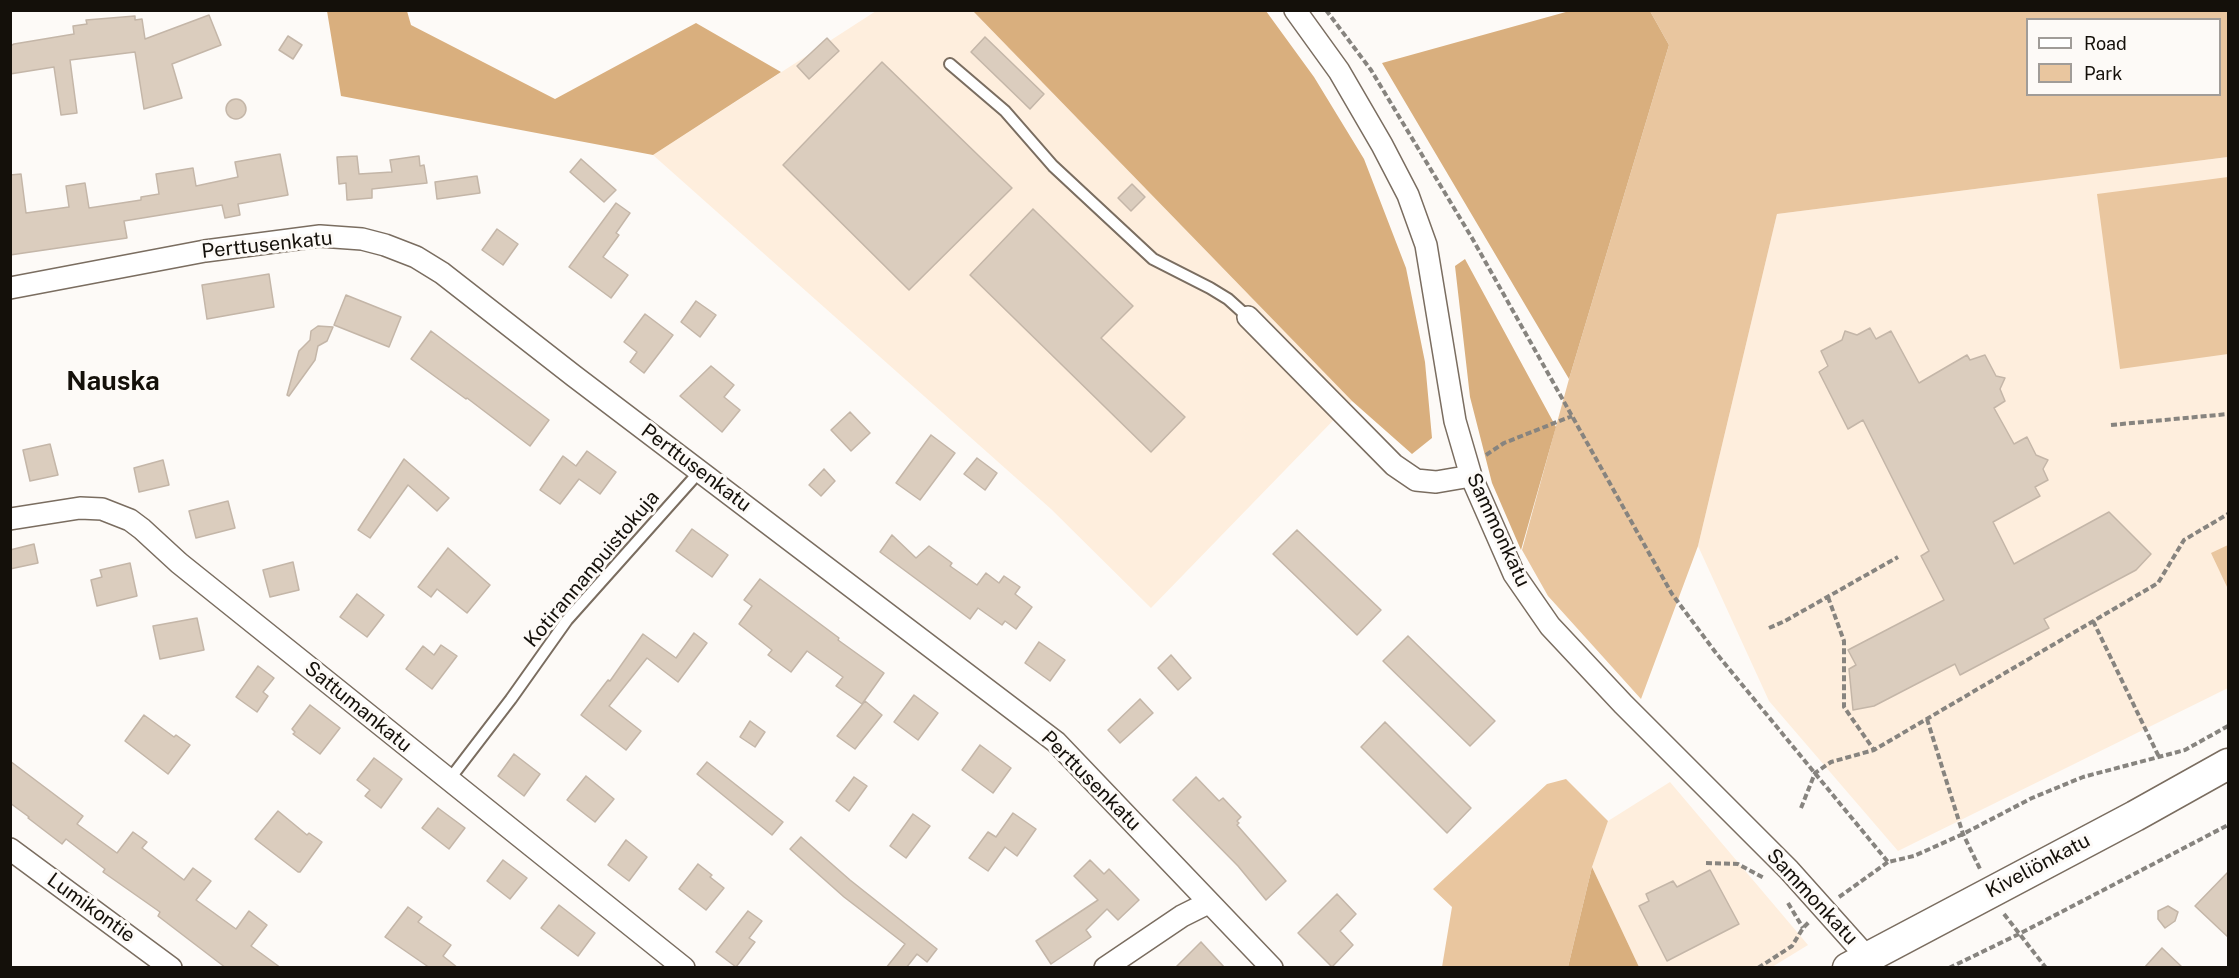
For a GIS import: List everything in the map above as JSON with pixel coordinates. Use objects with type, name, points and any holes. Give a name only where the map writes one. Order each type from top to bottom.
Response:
[{"type":"main road","name":"Kiveliönkatu","points":[[1857,962],[2229,764]]},
{"type":"street","name":"Sammonkatu","points":[[1295,10],[1339,71],[1408,195],[1426,245],[1455,421],[1469,471],[1514,574],[1550,626],[1623,704],[1789,870],[1857,962]]},
{"type":"street","name":"Perttusenkatu","points":[[10,288],[205,251],[293,238],[332,236],[362,239],[403,250],[442,273],[1056,742],[1272,968]]},
{"type":"street","points":[[1248,317],[1394,465],[1416,480],[1436,482],[1469,471]]},
{"type":"street","name":"Sattumankatu","points":[[10,519],[80,508],[102,509],[130,520],[179,563],[684,968]]},
{"type":"street","name":"Lumikontie","points":[[10,849],[171,968]]},
{"type":"street","points":[[1105,968],[1182,916],[1208,903]]},
{"type":"lane","points":[[950,64],[1005,111],[1053,166],[1153,259],[1210,288],[1228,299],[1248,317]]},
{"type":"lane","name":"Kotirannanpuistokuja","points":[[449,780],[511,699],[567,620],[700,471]]},
{"type":"path","points":[[1326,10],[1377,80],[1472,237],[1672,594],[1716,653],[1888,862],[1914,856],[1963,834],[2032,798],[2083,777],[2185,750],[2229,726]]},
{"type":"path","points":[[2111,425],[2229,414]]},
{"type":"path","points":[[1469,471],[1504,443],[1572,416]]},
{"type":"path","points":[[1802,808],[1815,773],[1831,762],[1874,750],[2158,583],[2184,540],[2229,514]]},
{"type":"path","points":[[1769,628],[1898,557]]},
{"type":"path","points":[[1828,597],[1844,641],[1844,707],[1874,750]]},
{"type":"path","points":[[2093,621],[2159,757]]},
{"type":"path","points":[[1927,719],[1963,834],[1982,874]]},
{"type":"path","points":[[1949,968],[2229,825]]},
{"type":"path","points":[[1706,863],[1738,864],[1764,877],[1771,884]]},
{"type":"path","points":[[1785,898],[1803,928]]},
{"type":"path","points":[[2001,911],[2046,968]]},
{"type":"shaded area","points":[[1573,10],[1650,11],[1669,45],[1569,379],[1382,63]]},
{"type":"shaded area","points":[[327,11],[407,11],[411,25],[555,99],[696,23],[781,72],[653,155],[341,96]]},
{"type":"shaded area","points":[[876,11],[973,11],[1352,401],[1151,608],[1051,509],[653,155]]},
{"type":"shaded area","points":[[973,11],[1266,11],[1314,77],[1364,159],[1406,268],[1425,362],[1432,438],[1412,454],[1352,401]]},
{"type":"shaded area","points":[[2228,157],[2228,688],[1898,851],[1769,701],[1698,546],[1777,214]]},
{"type":"shaded area","points":[[1465,259],[1556,427],[1521,550],[1492,483],[1470,397],[1455,266]]},
{"type":"shaded area","points":[[1670,782],[1808,945],[1772,967],[1639,967],[1592,867],[1608,821]]},
{"type":"shaded area","points":[[1592,867],[1639,967],[1568,967]]},
{"type":"green space","points":[[1650,11],[2228,11],[2228,157],[1777,214],[1698,546],[1641,699],[1548,596],[1522,550],[1569,379],[1669,45]]},
{"type":"green space","points":[[2228,177],[2228,354],[2120,369],[2097,194]]},
{"type":"green space","points":[[2228,545],[2228,589],[2211,553]]},
{"type":"green space","points":[[1566,779],[1608,821],[1592,867],[1568,967],[1442,967],[1452,907],[1433,889],[1547,784]]},
{"type":"building","points":[[209,15],[221,45],[172,64],[182,98],[144,109],[135,52],[70,60],[77,113],[61,115],[54,67],[10,74],[10,46],[74,34],[73,26],[87,24],[86,20],[135,16],[135,20],[142,19],[145,39]]},
{"type":"building","points":[[288,36],[302,45],[293,59],[279,50]]},
{"type":"building","points":[[985,37],[1044,94],[1030,109],[971,52]]},
{"type":"building","points":[[827,38],[839,51],[809,79],[797,66]]},
{"type":"building","points":[[882,62],[1012,188],[909,290],[783,165]]},
{"type":"building","points":[[236,99],[243,102],[246,109],[243,116],[236,119],[229,116],[226,109],[229,102]]},
{"type":"building","points":[[280,154],[288,195],[238,204],[240,215],[225,218],[222,205],[124,221],[127,238],[10,255],[10,175],[21,174],[26,213],[69,207],[66,186],[85,183],[89,208],[141,200],[141,197],[159,194],[156,174],[193,168],[196,186],[238,177],[235,162]]},
{"type":"building","points":[[357,156],[359,174],[392,172],[390,160],[419,156],[420,166],[424,165],[427,183],[372,189],[372,198],[347,200],[346,183],[339,184],[337,157]]},
{"type":"building","points":[[581,159],[616,190],[604,202],[570,172]]},
{"type":"building","points":[[477,176],[480,193],[437,199],[435,182]]},
{"type":"building","points":[[1132,184],[1145,197],[1131,211],[1118,198]]},
{"type":"building","points":[[616,203],[630,213],[616,233],[619,235],[603,257],[628,275],[611,298],[569,267]]},
{"type":"building","points":[[1033,209],[1133,306],[1101,338],[1185,417],[1151,452],[970,275]]},
{"type":"building","points":[[497,229],[518,244],[503,265],[482,250]]},
{"type":"building","points":[[269,274],[274,307],[207,319],[202,285]]},
{"type":"building","points":[[346,295],[401,317],[389,347],[334,325]]},
{"type":"building","points":[[696,301],[716,315],[700,337],[681,322]]},
{"type":"building","points":[[645,314],[673,335],[644,373],[630,362],[637,352],[624,342]]},
{"type":"building","points":[[318,326],[333,327],[327,341],[318,346],[315,360],[289,396],[287,395],[299,351],[310,340],[311,331]]},
{"type":"building","points":[[1870,328],[1876,339],[1891,331],[1919,383],[1967,355],[1970,360],[1985,355],[1996,376],[2005,378],[2000,389],[2005,401],[1994,408],[2014,444],[2027,437],[2036,455],[2048,460],[2043,469],[2048,480],[2035,487],[2040,496],[1993,522],[2014,564],[2109,512],[2151,554],[2136,570],[2044,619],[2049,628],[1960,675],[1955,664],[1874,706],[1853,710],[1849,669],[1856,665],[1848,650],[1944,600],[1921,556],[1929,551],[1863,420],[1848,429],[1819,372],[1828,366],[1821,351],[1842,340],[1845,331],[1857,335]]},
{"type":"building","points":[[431,331],[549,420],[530,446],[411,359]]},
{"type":"building","points":[[711,366],[734,385],[724,397],[740,410],[722,432],[680,396]]},
{"type":"building","points":[[850,412],[870,433],[851,451],[831,430]]},
{"type":"building","points":[[931,435],[955,453],[920,500],[896,483]]},
{"type":"building","points":[[50,444],[58,475],[30,481],[23,450]]},
{"type":"building","points":[[587,451],[616,472],[600,494],[579,479],[560,504],[540,490],[563,456],[576,466]]},
{"type":"building","points":[[977,458],[997,473],[985,490],[964,474]]},
{"type":"building","points":[[404,459],[449,498],[437,511],[408,485],[370,538],[358,530]]},
{"type":"building","points":[[163,460],[169,485],[139,492],[134,468]]},
{"type":"building","points":[[824,469],[835,481],[821,496],[809,485]]},
{"type":"building","points":[[228,501],[235,528],[196,538],[189,511]]},
{"type":"building","points":[[692,529],[728,555],[712,577],[676,551]]},
{"type":"building","points":[[1297,530],[1381,610],[1357,635],[1273,554]]},
{"type":"building","points":[[892,535],[916,558],[929,546],[952,563],[950,566],[977,585],[986,573],[999,583],[1004,576],[1020,587],[1015,594],[1032,607],[1016,629],[1005,621],[1002,625],[978,608],[970,619],[880,552]]},
{"type":"building","points":[[34,544],[38,563],[10,569],[10,550]]},
{"type":"building","points":[[448,548],[490,585],[467,613],[437,589],[431,597],[418,587]]},
{"type":"building","points":[[293,562],[299,590],[270,597],[263,570]]},
{"type":"building","points":[[130,563],[137,596],[97,606],[91,580],[102,577],[100,570]]},
{"type":"building","points":[[760,579],[884,673],[862,704],[836,686],[843,677],[807,651],[791,672],[768,655],[772,650],[739,624],[752,606],[744,600]]},
{"type":"building","points":[[357,594],[384,615],[367,637],[340,617]]},
{"type":"building","points":[[197,618],[204,650],[160,659],[153,626]]},
{"type":"building","points":[[694,633],[707,643],[678,682],[647,658],[609,706],[641,731],[626,750],[581,715],[608,680],[610,681],[643,634],[676,658]]},
{"type":"building","points":[[1408,636],[1495,721],[1470,746],[1383,661]]},
{"type":"building","points":[[1039,642],[1065,660],[1050,681],[1025,663]]},
{"type":"building","points":[[441,645],[457,656],[432,689],[406,669],[423,646],[434,655]]},
{"type":"building","points":[[1171,655],[1191,678],[1178,690],[1158,668]]},
{"type":"building","points":[[258,666],[274,678],[263,692],[268,696],[257,712],[236,697]]},
{"type":"building","points":[[914,695],[938,713],[918,740],[894,722]]},
{"type":"building","points":[[1140,699],[1153,713],[1120,743],[1108,730]]},
{"type":"building","points":[[865,701],[882,715],[855,749],[837,736]]},
{"type":"building","points":[[310,705],[340,728],[320,754],[293,734],[295,732],[292,729]]},
{"type":"building","points":[[144,715],[174,737],[176,735],[190,745],[168,774],[125,741]]},
{"type":"building","points":[[750,721],[765,732],[755,747],[740,737]]},
{"type":"building","points":[[1385,722],[1471,808],[1447,833],[1361,747]]},
{"type":"building","points":[[980,745],[1011,768],[993,793],[962,770]]},
{"type":"building","points":[[514,754],[540,774],[524,796],[498,776]]},
{"type":"building","points":[[374,758],[402,779],[381,808],[365,796],[370,790],[357,780]]},
{"type":"building","points":[[10,761],[83,816],[77,824],[117,853],[133,832],[147,842],[142,848],[184,880],[193,868],[211,881],[196,900],[236,929],[249,911],[267,925],[251,946],[281,968],[226,968],[158,916],[160,912],[103,872],[105,869],[66,839],[62,844],[10,803]]},
{"type":"building","points":[[707,762],[783,822],[772,835],[697,774]]},
{"type":"building","points":[[586,776],[614,799],[595,822],[567,800]]},
{"type":"building","points":[[854,777],[867,786],[849,811],[836,801]]},
{"type":"building","points":[[1196,777],[1219,801],[1223,798],[1241,817],[1237,825],[1286,881],[1266,900],[1238,866],[1173,800]]},
{"type":"building","points":[[438,808],[465,828],[449,849],[422,828]]},
{"type":"building","points":[[278,811],[307,835],[309,833],[322,842],[300,872],[255,839]]},
{"type":"building","points":[[1013,813],[1036,829],[1017,856],[1005,847],[988,871],[969,858],[988,832],[996,837]]},
{"type":"building","points":[[913,814],[930,826],[906,858],[890,846]]},
{"type":"building","points":[[801,837],[850,880],[937,949],[927,962],[917,954],[906,968],[886,968],[905,944],[844,897],[790,849]]},
{"type":"building","points":[[626,840],[647,857],[629,881],[608,865]]},
{"type":"building","points":[[503,860],[527,878],[510,899],[487,881]]},
{"type":"building","points":[[1090,860],[1104,874],[1109,869],[1139,900],[1118,920],[1107,909],[1086,930],[1091,937],[1051,964],[1036,941],[1098,900],[1074,876]]},
{"type":"building","points":[[698,864],[724,888],[706,910],[679,889]]},
{"type":"building","points":[[1710,870],[1739,924],[1667,961],[1639,906],[1649,901],[1646,894],[1673,881],[1677,887]]},
{"type":"building","points":[[2229,871],[2229,938],[2195,906]]},
{"type":"building","points":[[1337,894],[1356,914],[1340,931],[1353,945],[1332,967],[1298,933]]},
{"type":"building","points":[[559,905],[595,933],[578,956],[541,928]]},
{"type":"building","points":[[2168,906],[2178,912],[2175,921],[2165,928],[2158,919],[2158,911]]},
{"type":"building","points":[[408,907],[422,917],[418,922],[451,945],[443,956],[458,968],[430,968],[385,937]]},
{"type":"building","points":[[748,911],[762,921],[749,938],[755,942],[736,967],[716,952]]},
{"type":"building","points":[[1201,942],[1225,968],[1175,968]]},
{"type":"building","points":[[2162,948],[2183,968],[2144,968]]},
{"type":"district","name":"Nauska","points":[[113,382]]}]
